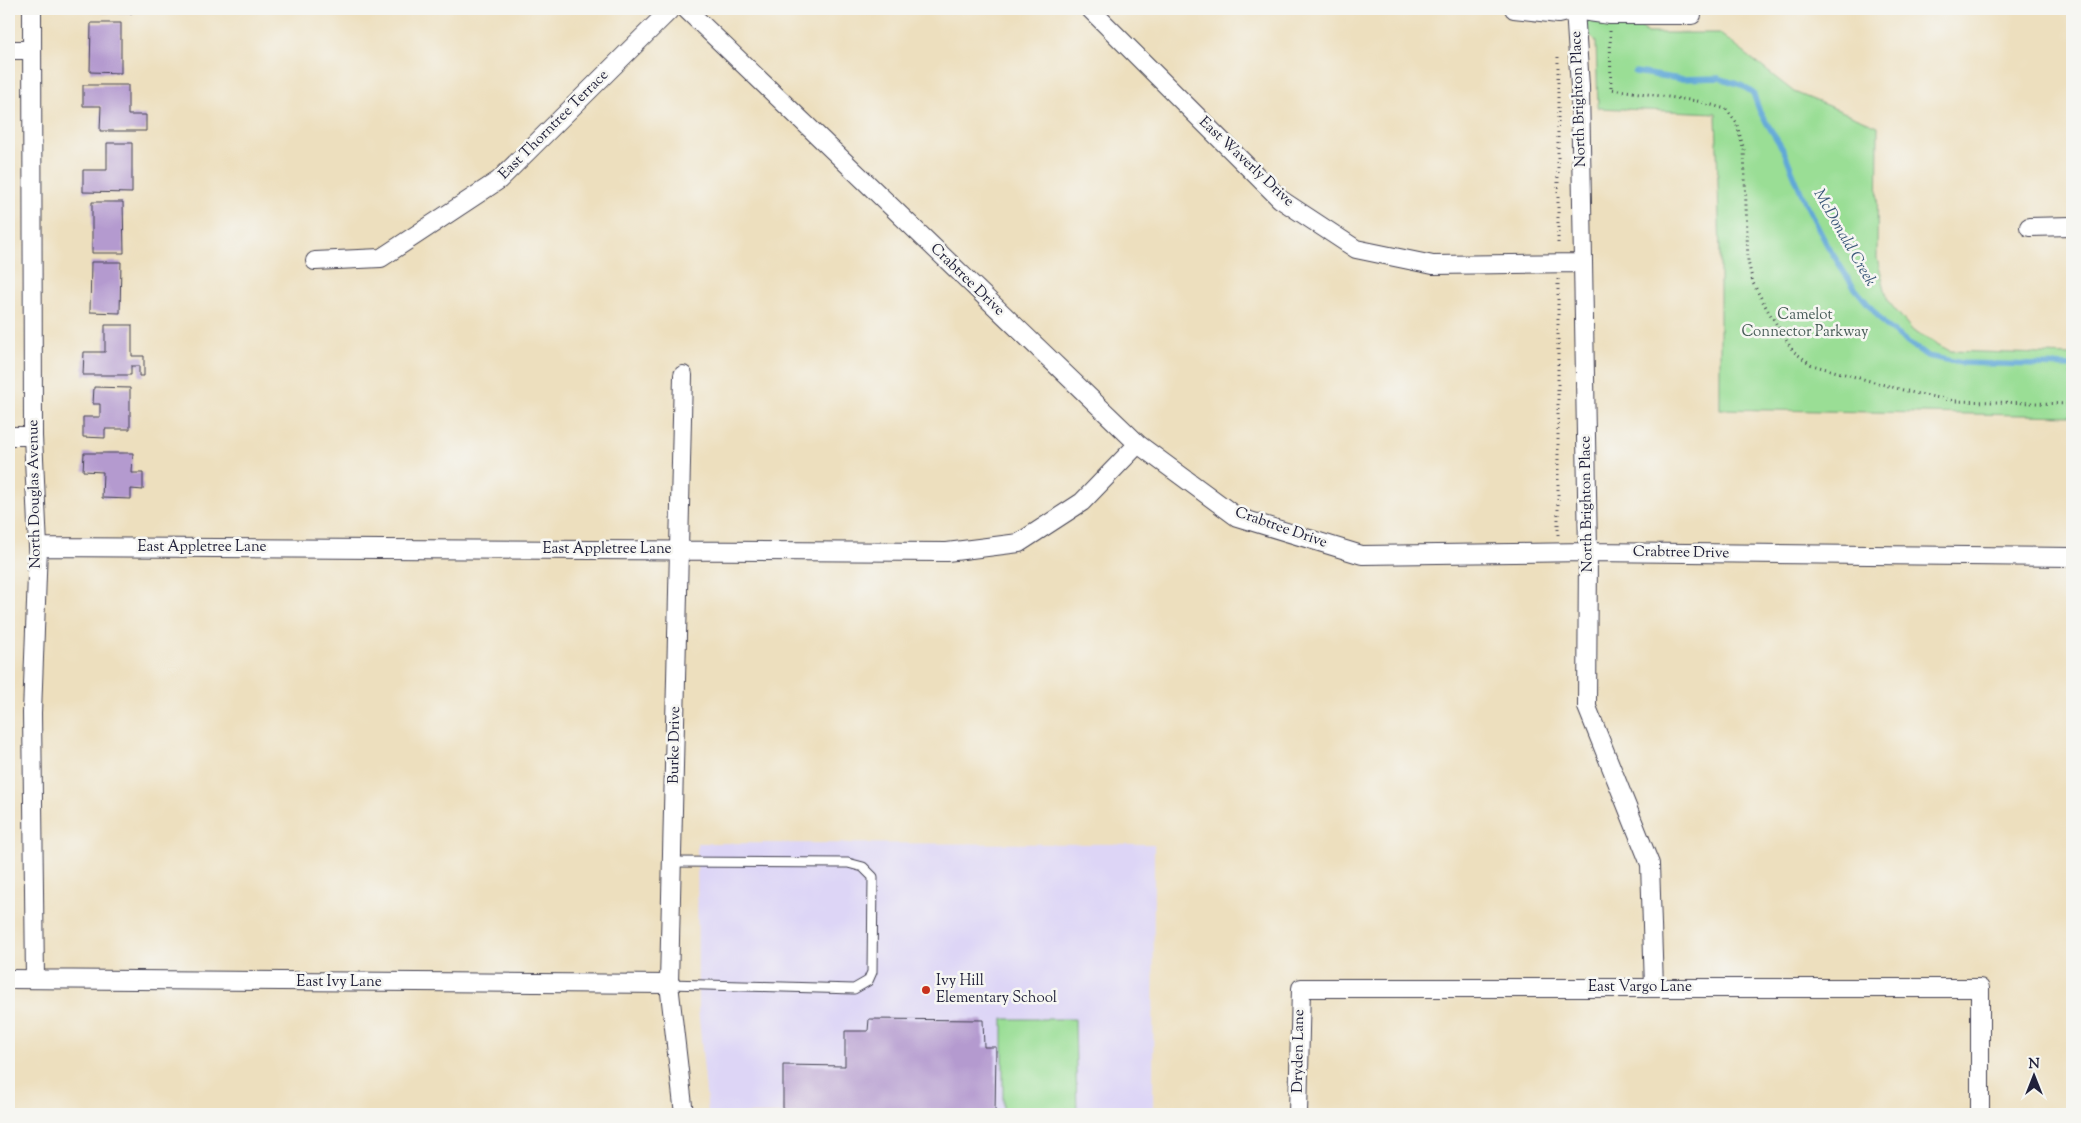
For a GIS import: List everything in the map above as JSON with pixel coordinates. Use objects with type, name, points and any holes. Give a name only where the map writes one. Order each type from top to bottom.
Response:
[{"type":"street","name":"North Douglas Avenue","points":[[32,9],[33,436],[38,547],[32,713],[35,980]]},
{"type":"street","name":"East Thorntree Terrace","points":[[315,261],[381,258],[499,180],[671,9]]},
{"type":"street","name":"Crabtree Drive","points":[[686,9],[1138,444],[1237,517],[1362,555],[1588,552],[2072,557]]},
{"type":"street","name":"East Waverly Drive","points":[[1090,9],[1280,199],[1356,249],[1433,265],[1583,263]]},
{"type":"street","points":[[1514,9],[1558,14],[1575,9],[1610,15],[1692,15]]},
{"type":"street","name":"North Brighton Place","points":[[1575,9],[1580,87],[1588,552],[1587,706],[1650,864],[1654,987]]},
{"type":"street","points":[[9,50],[32,50]]},
{"type":"street","points":[[2029,227],[2072,226]]},
{"type":"street","name":"Burke Drive","points":[[683,375],[669,984],[684,1114]]},
{"type":"street","points":[[9,436],[33,436]]},
{"type":"street","name":"East Appletree Lane","points":[[38,547],[679,549],[947,552],[1019,543],[1082,502],[1138,444]]},
{"type":"street","name":"East Ivy Lane","points":[[9,980],[669,984]]},
{"type":"street","name":"East Vargo Lane","points":[[1301,988],[1980,988],[1980,1114]]},
{"type":"street","name":"Dryden Lane","points":[[1298,1114],[1301,988]]},
{"type":"lane","points":[[669,984],[854,989],[868,981],[872,972],[873,877],[863,867],[841,863],[672,862]]},
{"type":"path","points":[[1610,15],[1611,89],[1697,101],[1726,109],[1736,122],[1744,150],[1748,260],[1753,283],[1793,351],[1812,365],[1914,393],[1955,401],[2072,404]]},
{"type":"shaded area","name":"Ivy Hill Elementary School","points":[[697,843],[1154,844],[1153,1114],[708,1114],[698,1008]]},
{"type":"green space","name":"Camelot Connector Parkway","points":[[1560,9],[1624,9],[1647,33],[1719,33],[1794,92],[1878,126],[1877,258],[1888,301],[1913,331],[1950,351],[2072,355],[2072,416],[1720,409],[1720,255],[1716,113],[1598,108],[1596,41]]},
{"type":"green space","points":[[1003,1019],[1075,1019],[1077,1114],[1003,1114]]},
{"type":"building","points":[[102,9],[132,9],[132,13],[101,13]]},
{"type":"building","points":[[91,23],[121,23],[121,73],[90,72]]},
{"type":"building","points":[[83,85],[128,85],[128,115],[146,115],[146,131],[100,131],[101,106],[83,106]]},
{"type":"building","points":[[107,143],[132,143],[132,193],[83,192],[83,170],[107,170]]},
{"type":"building","points":[[92,202],[123,202],[124,253],[92,253]]},
{"type":"building","points":[[91,262],[121,262],[120,313],[90,312]]},
{"type":"building","points":[[105,325],[132,325],[132,356],[144,356],[144,376],[139,376],[139,366],[131,366],[131,375],[83,375],[84,352],[105,352]]},
{"type":"building","points":[[94,387],[130,388],[130,429],[105,429],[105,438],[83,437],[83,417],[100,417],[100,404],[93,404]]},
{"type":"building","points":[[84,453],[133,453],[132,473],[143,473],[143,490],[131,489],[131,499],[102,498],[103,472],[83,471]]},
{"type":"building","points":[[869,1019],[983,1020],[984,1047],[996,1047],[995,1114],[783,1114],[783,1065],[845,1066],[845,1031],[868,1031]]},
{"type":"waterway","name":"McDonald Creek","points":[[1635,72],[1680,79],[1719,78],[1741,85],[1753,93],[1760,112],[1784,151],[1805,202],[1827,245],[1853,286],[1887,327],[1927,356],[1962,363],[2072,366]]},
{"type":"place","name":"Ivy Hill Elementary School","points":[[926,990]]}]
